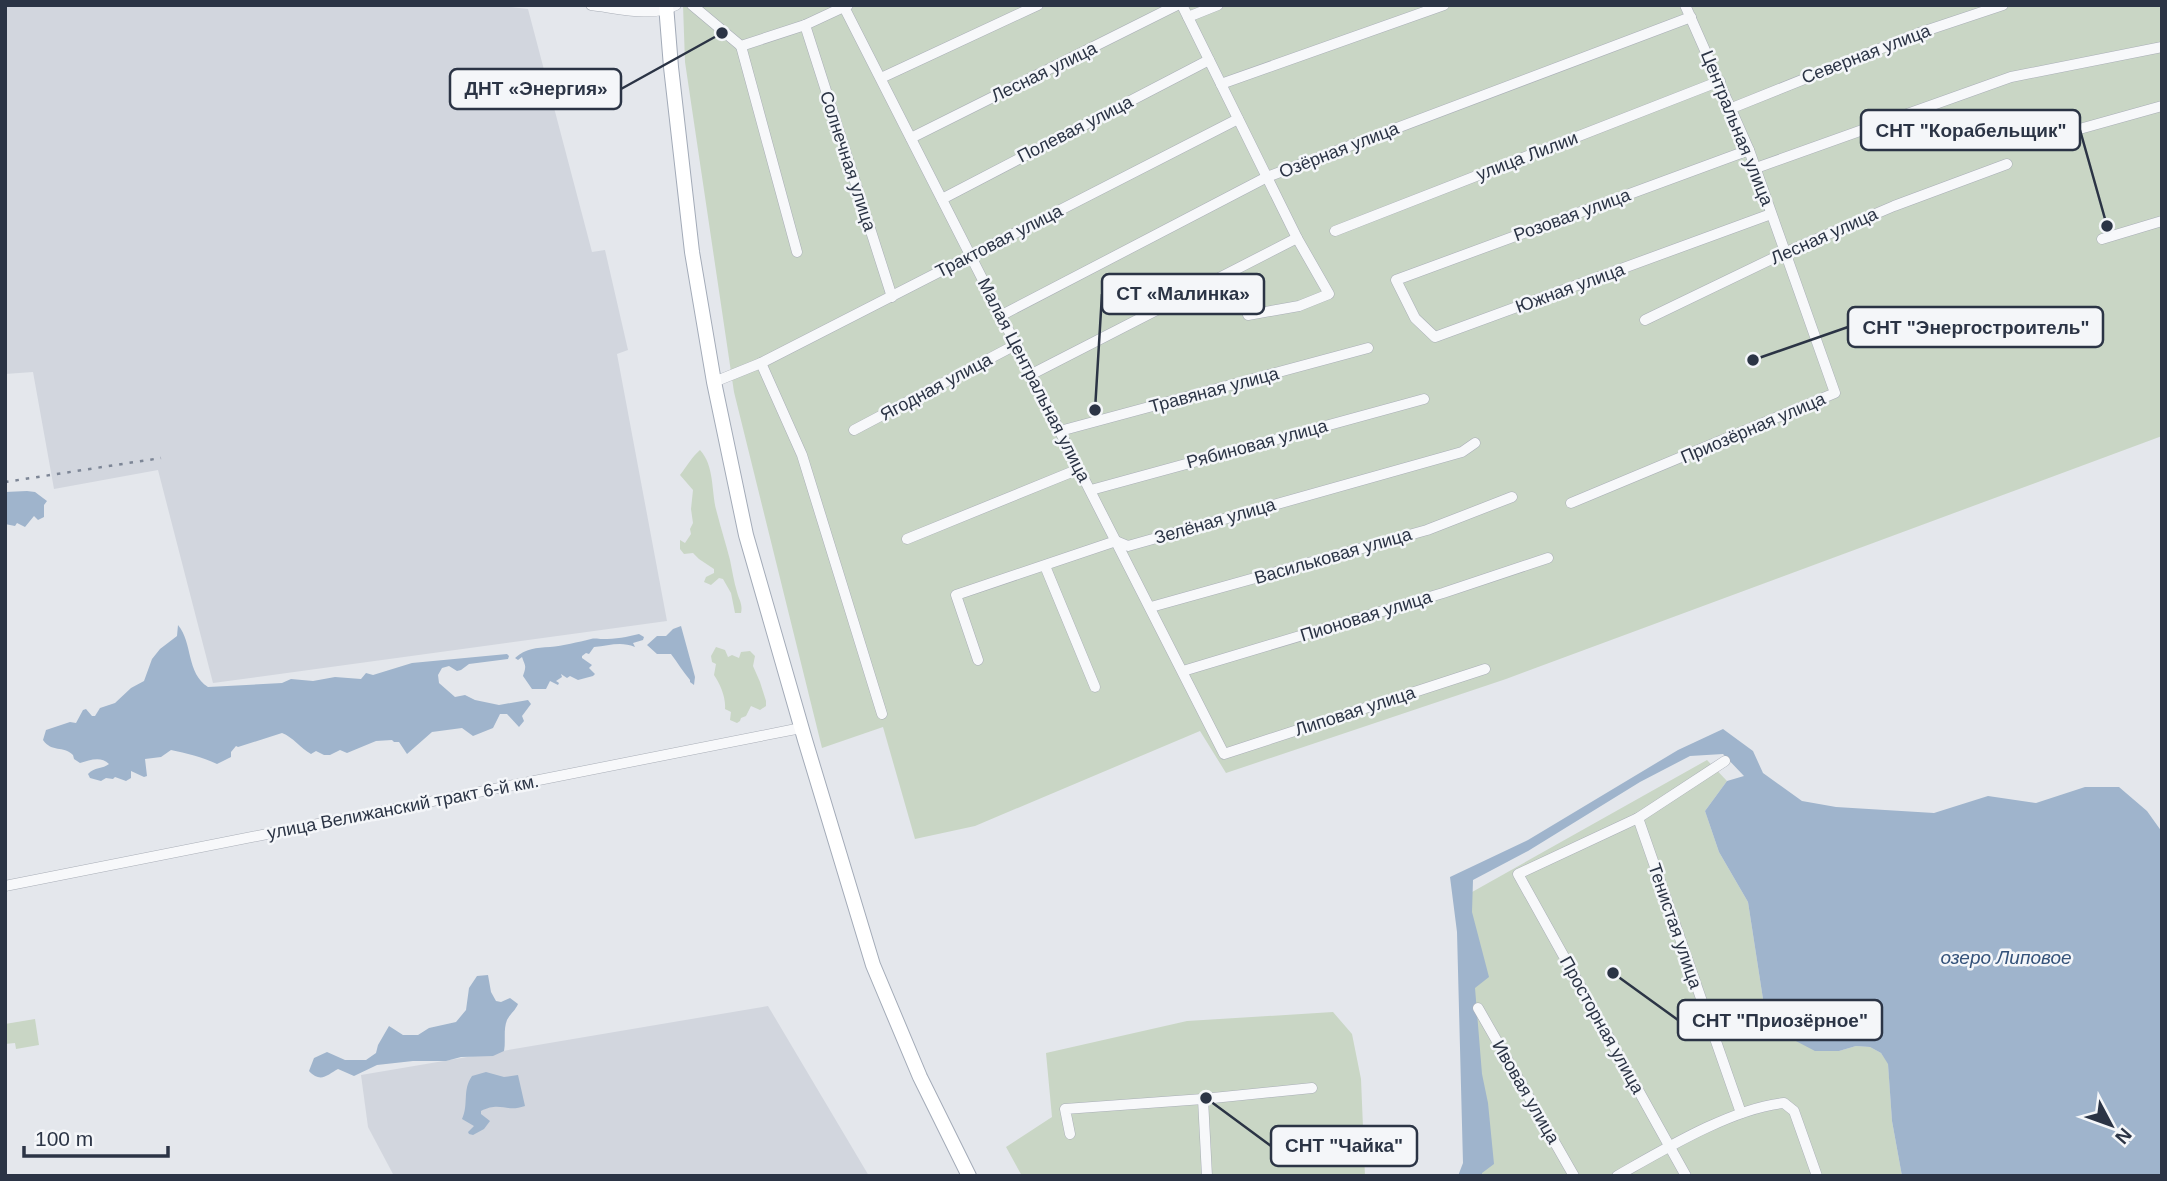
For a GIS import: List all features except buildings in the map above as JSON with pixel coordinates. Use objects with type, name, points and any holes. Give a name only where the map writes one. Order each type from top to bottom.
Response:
[{"type":"main road","points":[[669,7],[692,252],[714,382],[746,535],[873,965],[920,1077],[969,1176]]},
{"type":"street","points":[[591,5],[642,11],[669,7]]},
{"type":"street","points":[[692,5],[741,46],[797,252]]},
{"type":"street","points":[[881,78],[1038,5]]},
{"type":"street","points":[[1180,5],[1297,238],[1329,294],[1299,306],[1248,315]]},
{"type":"street","name":"Лесная улица","points":[[911,138],[1180,5]]},
{"type":"street","points":[[1188,17],[1218,5]]},
{"type":"street","points":[[1221,84],[1444,5]]},
{"type":"street","name":"Центральная улица","points":[[1685,5],[1732,108],[1786,252]]},
{"type":"street","name":"Северная улица","points":[[1732,108],[1919,33],[2003,5]]},
{"type":"street","points":[[741,46],[804,25],[846,6]]},
{"type":"street","name":"Малая Центральная улица","points":[[846,6],[1224,754]]},
{"type":"street","name":"Озёрная улица","points":[[1002,315],[1267,177],[1691,18]]},
{"type":"street","name":"Солнечная улица","points":[[804,25],[892,297]]},
{"type":"street","points":[[1756,168],[2011,77],[2162,47]]},
{"type":"street","name":"Полевая улица","points":[[942,199],[1209,60]]},
{"type":"street","name":"улица Лилии","points":[[1335,231],[1720,81]]},
{"type":"street","points":[[2058,135],[2162,106]]},
{"type":"street","name":"Трактовая улица","points":[[714,382],[761,363],[1238,119]]},
{"type":"street","name":"Розовая улица","points":[[1396,280],[1749,150]]},
{"type":"street","name":"Лесная улица","points":[[1645,320],[1786,252],[1894,205],[2007,164]]},
{"type":"street","name":"Южная улица","points":[[1396,280],[1415,318],[1435,337],[1771,214]]},
{"type":"street","points":[[2102,239],[2162,220]]},
{"type":"street","points":[[1032,374],[1297,238]]},
{"type":"street","name":"Приозёрная улица","points":[[1571,503],[1835,393],[1786,252]]},
{"type":"street","name":"Ягодная улица","points":[[854,430],[1017,344]]},
{"type":"street","name":"Травяная улица","points":[[1060,431],[1368,348]]},
{"type":"street","points":[[761,363],[802,455],[882,714]]},
{"type":"street","name":"Рябиновая улица","points":[[1091,490],[1424,399]]},
{"type":"street","name":"Зелёная улица","points":[[978,660],[956,595],[1115,541],[1128,546],[1462,452],[1475,443]]},
{"type":"street","points":[[907,539],[1079,469]]},
{"type":"street","name":"Васильковая улица","points":[[1151,607],[1427,530],[1512,497]]},
{"type":"street","name":"Пионовая улица","points":[[1183,671],[1443,593],[1548,558]]},
{"type":"street","points":[[1045,566],[1095,687]]},
{"type":"street","name":"Липовая улица","points":[[1224,754],[1485,669]]},
{"type":"street","name":"улица Велижанский тракт 6-й км.","points":[[5,886],[801,728]]},
{"type":"street","points":[[1638,818],[1725,761]]},
{"type":"street","name":"Просторная улица","points":[[1638,818],[1518,874],[1686,1176]]},
{"type":"street","name":"Тенистая улица","points":[[1638,818],[1741,1113]]},
{"type":"street","name":"Ивовая улица","points":[[1478,1009],[1574,1176]]},
{"type":"street","points":[[1070,1134],[1065,1109],[1312,1088]]},
{"type":"street","points":[[1203,1099],[1208,1176]]},
{"type":"street","points":[[1617,1176],[1669,1146],[1741,1113],[1779,1103],[1788,1104],[1794,1111],[1816,1176]]},
{"type":"shaded area","points":[[5,5],[493,5],[528,9],[592,252],[605,250],[628,350],[617,354],[667,621],[213,683],[158,470],[54,489],[33,372],[5,374]]},
{"type":"shaded area","points":[[768,1006],[869,1176],[394,1176],[368,1127],[361,1075]]},
{"type":"green space","points":[[683,5],[2162,5],[2162,436],[1506,679],[1226,773],[1200,731],[975,826],[915,839],[883,727],[822,748],[734,392],[685,62]]},
{"type":"green space","points":[[700,450],[708,464],[741,613],[735,613],[731,593],[723,579],[719,578],[711,585],[704,582],[706,577],[714,573],[714,569],[693,553],[684,554],[680,549],[680,540],[685,543],[691,534],[693,490],[680,475]]},
{"type":"green space","points":[[716,647],[725,650],[728,657],[732,655],[739,658],[741,652],[750,651],[755,656],[753,666],[766,706],[760,710],[751,706],[746,716],[737,723],[730,720],[731,712],[725,709],[725,700],[714,675],[716,664],[712,662],[711,656]]},
{"type":"green space","points":[[1707,760],[1727,781],[1705,811],[1719,852],[1748,902],[1763,999],[1775,1022],[1792,1039],[1839,1051],[1856,1046],[1870,1047],[1881,1053],[1888,1063],[1892,1121],[1902,1176],[1470,1176],[1465,896]]},
{"type":"green space","points":[[1333,1012],[1352,1034],[1361,1079],[1365,1176],[1022,1176],[1006,1147],[1052,1117],[1046,1053],[1187,1021]]},
{"type":"green space","points":[[35,1019],[39,1045],[16,1049],[15,1043],[5,1044],[5,1024]]},
{"type":"water","points":[[5,492],[35,492],[47,501],[44,505],[44,517],[38,520],[34,516],[25,527],[17,523],[15,526],[5,524]]},
{"type":"water","points":[[178,625],[186,640],[196,674],[208,687],[282,683],[291,679],[361,679],[366,673],[373,675],[412,663],[507,654],[508,659],[469,664],[457,671],[449,666],[442,668],[438,675],[439,683],[455,697],[465,695],[499,705],[528,700],[531,704],[522,716],[524,721],[519,727],[507,714],[500,714],[493,728],[473,736],[462,728],[432,732],[407,754],[399,742],[392,740],[376,741],[347,753],[340,750],[330,755],[316,751],[311,754],[282,733],[236,746],[231,757],[217,764],[171,750],[161,757],[145,759],[147,776],[131,771],[131,778],[126,781],[115,777],[101,781],[90,778],[90,772],[109,764],[99,759],[80,763],[69,752],[46,744],[43,740],[46,730],[70,722],[76,723],[86,709],[95,716],[100,708],[115,703],[131,688],[144,681],[152,659],[177,636]]},
{"type":"water","points":[[681,626],[695,677],[694,685],[671,654],[657,654],[647,645],[657,636],[666,636]]},
{"type":"water","points":[[639,634],[644,637],[643,640],[633,643],[635,647],[619,644],[594,647],[589,654],[582,656],[592,665],[589,668],[595,674],[593,676],[578,680],[561,674],[562,677],[556,681],[558,685],[550,681],[546,689],[532,689],[523,676],[525,668],[522,657],[518,660],[515,658],[536,648]]},
{"type":"water","name":"озеро Липовое","points":[[1723,729],[1753,751],[1763,773],[1802,801],[1836,807],[1934,813],[1988,796],[2036,803],[2085,787],[2119,787],[2147,811],[2162,832],[2162,1176],[1902,1176],[1892,1121],[1888,1064],[1881,1053],[1870,1047],[1856,1046],[1839,1051],[1815,1051],[1792,1039],[1775,1022],[1763,999],[1748,902],[1719,852],[1705,811],[1727,781],[1744,776],[1723,754],[1690,756],[1640,782],[1528,851],[1473,880],[1472,912],[1489,977],[1475,988],[1482,1074],[1488,1103],[1494,1164],[1482,1173],[1482,1176],[1458,1176],[1463,1163],[1457,932],[1450,877],[1528,840],[1678,750]]},
{"type":"water","points":[[488,975],[491,992],[496,1001],[510,998],[518,1004],[506,1024],[504,1051],[493,1056],[377,1065],[354,1076],[338,1069],[321,1077],[309,1071],[314,1058],[327,1052],[345,1060],[366,1060],[376,1053],[389,1026],[403,1035],[418,1035],[429,1028],[456,1022],[466,1010],[469,988],[477,976]]},
{"type":"water","points":[[486,1072],[504,1077],[518,1075],[525,1106],[494,1107],[481,1111],[490,1121],[484,1129],[473,1135],[468,1132],[474,1126],[462,1119],[467,1087],[472,1076]]},
{"type":"railway","points":[[5,482],[161,458]]},
{"type":"place","name":"ДНТ «Энергия»","points":[[722,33]]},
{"type":"place","name":"СНТ \"Корабельщик\"","points":[[2107,226]]},
{"type":"place","name":"СНТ \"Энергостроитель\"","points":[[1753,360]]},
{"type":"place","name":"CТ «Малинка»","points":[[1095,410]]},
{"type":"place","name":"СНТ \"Приозёрное\"","points":[[1613,973]]},
{"type":"place","name":"СНТ \"Чайка\"","points":[[1206,1098]]}]
